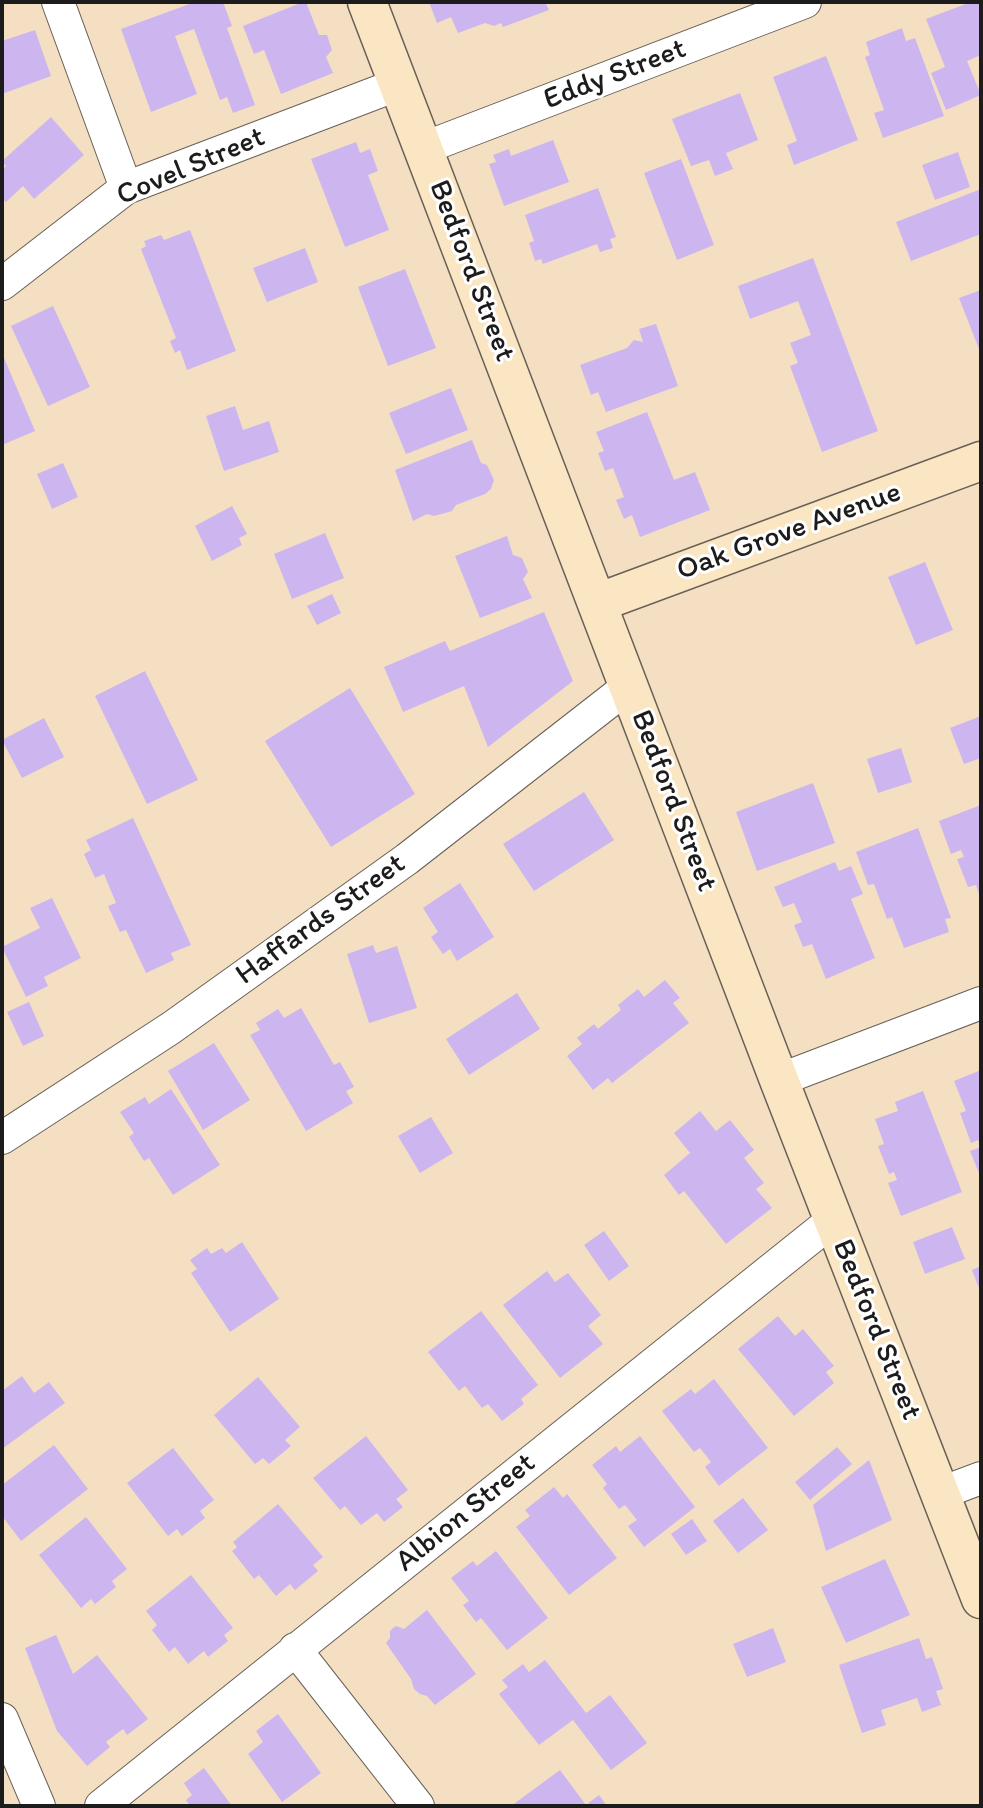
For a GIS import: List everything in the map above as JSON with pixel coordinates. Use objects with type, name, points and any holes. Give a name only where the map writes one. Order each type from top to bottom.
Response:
[{"type":"main road","name":"Bedford Street","points":[[367,2],[779,1080],[981,1599]]},
{"type":"main road","name":"Oak Grove Avenue","points":[[597,603],[981,461]]},
{"type":"street","points":[[58,2],[126,188]]},
{"type":"street","name":"Eddy Street","points":[[424,148],[805,2]]},
{"type":"street","name":"Covel Street","points":[[2,284],[126,188],[399,84]]},
{"type":"street","name":"Haffards Street","points":[[2,1138],[171,1028],[408,859],[629,686]]},
{"type":"street","points":[[779,1080],[981,1003]]},
{"type":"street","name":"Albion Street","points":[[101,1806],[833,1220]]},
{"type":"street","points":[[941,1493],[981,1478]]},
{"type":"street","points":[[295,1649],[418,1806]]},
{"type":"street","points":[[2,1719],[39,1806]]},
{"type":"building","points":[[195,2],[223,2],[232,26],[227,28],[255,105],[233,113],[227,97],[220,100],[194,29],[175,36],[197,94],[151,112],[121,29]]},
{"type":"building","points":[[306,2],[319,35],[327,35],[332,50],[326,57],[333,73],[281,94],[264,50],[254,54],[243,26]]},
{"type":"building","points":[[429,2],[545,2],[549,10],[503,27],[501,23],[494,26],[485,23],[458,33],[451,17],[437,23]]},
{"type":"building","points":[[971,2],[981,2],[981,55],[967,61],[981,95],[946,110],[931,73],[945,67],[926,19]]},
{"type":"building","points":[[902,28],[906,41],[915,38],[944,116],[883,138],[874,113],[884,110],[865,57],[870,55],[866,42]]},
{"type":"building","points":[[35,30],[51,76],[2,94],[2,41]]},
{"type":"building","points":[[826,56],[858,140],[794,165],[787,145],[797,141],[773,77]]},
{"type":"building","points":[[740,93],[758,140],[726,153],[733,169],[715,176],[709,160],[691,166],[672,119]]},
{"type":"building","points":[[51,117],[84,155],[34,199],[23,186],[6,202],[2,198],[2,170],[6,166],[2,161]]},
{"type":"building","points":[[553,140],[569,182],[504,206],[489,164],[496,162],[493,155],[509,149],[511,156]]},
{"type":"building","points":[[356,142],[360,153],[370,149],[378,171],[368,175],[389,230],[345,247],[311,159]]},
{"type":"building","points":[[958,152],[970,187],[935,200],[922,165]]},
{"type":"building","points":[[681,159],[714,245],[677,260],[644,173]]},
{"type":"building","points":[[598,188],[616,237],[610,239],[613,248],[600,252],[597,244],[543,264],[541,259],[535,261],[529,243],[534,241],[525,215]]},
{"type":"building","points":[[981,189],[981,234],[911,261],[896,222]]},
{"type":"building","points":[[190,230],[236,351],[187,370],[180,350],[175,353],[170,341],[176,338],[141,249],[146,246],[144,241],[161,235],[164,240]]},
{"type":"building","points":[[305,248],[318,282],[267,302],[253,268]]},
{"type":"building","points":[[813,258],[878,431],[822,452],[790,366],[798,363],[790,343],[811,335],[798,301],[750,319],[738,286]]},
{"type":"building","points":[[405,269],[436,348],[388,366],[358,287]]},
{"type":"building","points":[[981,290],[981,354],[959,298]]},
{"type":"building","points":[[53,306],[90,387],[48,406],[11,326]]},
{"type":"building","points":[[656,324],[678,386],[606,412],[598,392],[591,395],[580,365],[627,348],[634,340],[643,342],[639,329]]},
{"type":"building","points":[[2,353],[35,431],[2,445]]},
{"type":"building","points":[[451,388],[468,430],[406,454],[389,413]]},
{"type":"building","points":[[235,406],[243,430],[269,421],[279,452],[224,471],[206,416]]},
{"type":"building","points":[[647,412],[674,480],[695,472],[710,510],[640,537],[632,515],[624,519],[616,500],[624,497],[613,468],[605,471],[598,453],[604,451],[596,432]]},
{"type":"building","points":[[472,440],[481,463],[487,465],[494,480],[491,489],[456,505],[452,511],[434,516],[427,514],[413,521],[395,470]]},
{"type":"building","points":[[63,463],[78,497],[52,509],[37,474]]},
{"type":"building","points":[[232,506],[247,534],[239,538],[242,545],[212,561],[195,526]]},
{"type":"building","points":[[325,533],[344,578],[292,599],[274,554]]},
{"type":"building","points":[[507,536],[513,555],[522,558],[528,572],[523,579],[532,598],[480,618],[455,556]]},
{"type":"building","points":[[925,562],[953,630],[916,645],[888,577]]},
{"type":"building","points":[[332,594],[341,613],[317,625],[307,606]]},
{"type":"building","points":[[544,612],[573,681],[488,747],[464,686],[403,712],[384,667],[445,641],[450,651]]},
{"type":"building","points":[[145,671],[198,780],[147,804],[95,696]]},
{"type":"building","points":[[350,688],[415,794],[331,847],[265,741]]},
{"type":"building","points":[[981,716],[981,758],[964,764],[950,728]]},
{"type":"building","points":[[44,718],[64,757],[22,778],[2,740]]},
{"type":"building","points":[[901,748],[912,782],[878,793],[867,759]]},
{"type":"building","points":[[813,783],[835,843],[757,871],[736,812]]},
{"type":"building","points":[[584,792],[614,840],[534,891],[503,844]]},
{"type":"building","points":[[981,805],[981,900],[976,885],[968,887],[957,859],[964,857],[961,850],[951,854],[939,821]]},
{"type":"building","points":[[133,818],[191,945],[171,953],[174,960],[146,973],[126,930],[120,932],[108,906],[116,903],[104,874],[95,878],[84,854],[91,850],[86,840]]},
{"type":"building","points":[[918,828],[951,918],[945,919],[949,932],[904,948],[892,917],[887,919],[874,884],[868,885],[856,852]]},
{"type":"building","points":[[835,862],[839,871],[851,866],[863,894],[851,899],[875,958],[826,979],[812,944],[803,947],[794,925],[802,922],[794,903],[783,907],[774,887]]},
{"type":"building","points":[[460,883],[494,937],[457,961],[450,949],[443,954],[431,937],[438,932],[423,908]]},
{"type":"building","points":[[52,898],[81,958],[44,977],[48,986],[26,997],[2,947],[40,928],[30,908]]},
{"type":"building","points":[[373,945],[376,953],[397,946],[417,1008],[369,1023],[347,954]]},
{"type":"building","points":[[665,980],[680,998],[673,1003],[689,1023],[612,1083],[608,1078],[593,1090],[567,1056],[582,1044],[577,1038],[594,1024],[598,1029],[621,1010],[618,1005],[638,989],[644,997]]},
{"type":"building","points":[[517,993],[540,1029],[469,1075],[446,1039]]},
{"type":"building","points":[[29,1002],[44,1036],[23,1046],[7,1012]]},
{"type":"building","points":[[301,1008],[334,1065],[340,1062],[354,1087],[346,1091],[353,1103],[306,1131],[250,1035],[260,1030],[256,1023],[278,1009],[284,1018]]},
{"type":"building","points":[[214,1043],[250,1100],[203,1130],[168,1071]]},
{"type":"building","points":[[981,1070],[981,1147],[978,1140],[971,1143],[960,1113],[966,1111],[954,1081]]},
{"type":"building","points":[[171,1089],[220,1165],[173,1195],[149,1158],[144,1161],[129,1137],[134,1133],[120,1112],[145,1097],[149,1104]]},
{"type":"building","points":[[923,1091],[962,1192],[901,1216],[888,1183],[897,1180],[894,1172],[889,1174],[878,1146],[884,1144],[875,1119],[898,1111],[895,1102]]},
{"type":"building","points":[[700,1111],[716,1131],[730,1120],[754,1150],[744,1158],[764,1183],[756,1189],[772,1208],[726,1244],[684,1191],[679,1195],[664,1175],[690,1153],[674,1133]]},
{"type":"building","points":[[431,1117],[453,1153],[420,1173],[398,1136]]},
{"type":"building","points":[[981,1147],[981,1178],[970,1151]]},
{"type":"building","points":[[952,1227],[965,1259],[925,1274],[913,1242]]},
{"type":"building","points":[[604,1231],[629,1266],[609,1281],[584,1245]]},
{"type":"building","points":[[242,1242],[279,1299],[230,1332],[191,1273],[197,1269],[190,1260],[207,1248],[211,1254],[222,1248],[226,1253]]},
{"type":"building","points":[[981,1266],[981,1293],[972,1270]]},
{"type":"building","points":[[547,1271],[555,1282],[568,1273],[601,1315],[588,1326],[603,1344],[560,1378],[503,1305]]},
{"type":"building","points":[[481,1311],[538,1385],[521,1399],[524,1404],[502,1421],[488,1404],[482,1408],[465,1386],[459,1391],[428,1352]]},
{"type":"building","points":[[778,1316],[795,1336],[803,1329],[834,1366],[826,1372],[834,1383],[794,1416],[738,1349]]},
{"type":"building","points":[[22,1376],[34,1393],[49,1382],[65,1403],[2,1449],[2,1391]]},
{"type":"building","points":[[258,1377],[300,1427],[285,1440],[291,1446],[269,1464],[263,1458],[255,1464],[214,1415]]},
{"type":"building","points":[[714,1379],[768,1448],[719,1486],[705,1467],[711,1462],[700,1448],[694,1452],[662,1411],[691,1389],[695,1394]]},
{"type":"building","points":[[366,1436],[408,1490],[396,1499],[403,1507],[384,1522],[377,1513],[361,1525],[345,1506],[340,1510],[313,1478]]},
{"type":"building","points":[[640,1436],[695,1507],[644,1547],[628,1526],[637,1520],[625,1505],[619,1509],[603,1488],[607,1484],[592,1465],[616,1446],[620,1452]]},
{"type":"building","points":[[54,1445],[88,1489],[21,1541],[2,1516],[2,1485]]},
{"type":"building","points":[[837,1447],[852,1464],[810,1500],[795,1482]]},
{"type":"building","points":[[173,1448],[214,1500],[200,1511],[205,1518],[182,1536],[177,1529],[168,1536],[127,1483]]},
{"type":"building","points":[[869,1460],[892,1520],[826,1551],[813,1505]]},
{"type":"building","points":[[554,1487],[563,1498],[567,1494],[617,1558],[569,1595],[516,1527],[530,1516],[525,1510]]},
{"type":"building","points":[[743,1498],[768,1530],[738,1553],[713,1521]]},
{"type":"building","points":[[278,1504],[323,1557],[313,1565],[318,1571],[295,1590],[290,1584],[276,1596],[259,1575],[254,1579],[232,1551],[237,1547],[233,1542]]},
{"type":"building","points":[[86,1517],[127,1569],[112,1581],[116,1587],[95,1604],[91,1599],[81,1608],[39,1555]]},
{"type":"building","points":[[692,1519],[707,1541],[686,1555],[671,1534]]},
{"type":"building","points":[[496,1551],[548,1618],[507,1650],[481,1618],[476,1622],[463,1605],[469,1601],[451,1578],[473,1561],[477,1566]]},
{"type":"building","points":[[885,1559],[910,1615],[846,1643],[821,1587]]},
{"type":"building","points":[[191,1575],[233,1628],[224,1635],[228,1641],[208,1657],[204,1651],[188,1664],[175,1647],[169,1652],[152,1630],[157,1625],[146,1611]]},
{"type":"building","points":[[427,1610],[476,1674],[435,1705],[427,1696],[414,1689],[411,1679],[386,1643],[393,1628],[396,1626],[404,1629]]},
{"type":"building","points":[[773,1628],[786,1662],[747,1677],[733,1644]]},
{"type":"building","points":[[56,1635],[73,1674],[97,1655],[148,1719],[127,1735],[123,1729],[106,1742],[110,1747],[87,1766],[57,1731],[25,1648]]},
{"type":"building","points":[[919,1638],[926,1659],[932,1657],[943,1689],[936,1691],[941,1705],[922,1712],[917,1698],[881,1710],[886,1725],[862,1733],[839,1665]]},
{"type":"building","points":[[545,1660],[586,1713],[610,1695],[647,1743],[611,1770],[573,1720],[539,1745],[499,1694],[508,1687],[502,1680],[523,1664],[529,1672]]},
{"type":"building","points":[[278,1714],[321,1773],[282,1802],[248,1754],[263,1742],[256,1731]]},
{"type":"building","points":[[204,1768],[232,1806],[190,1806],[186,1800],[192,1795],[184,1783]]},
{"type":"building","points":[[560,1770],[586,1805],[599,1795],[607,1806],[511,1806]]}]
